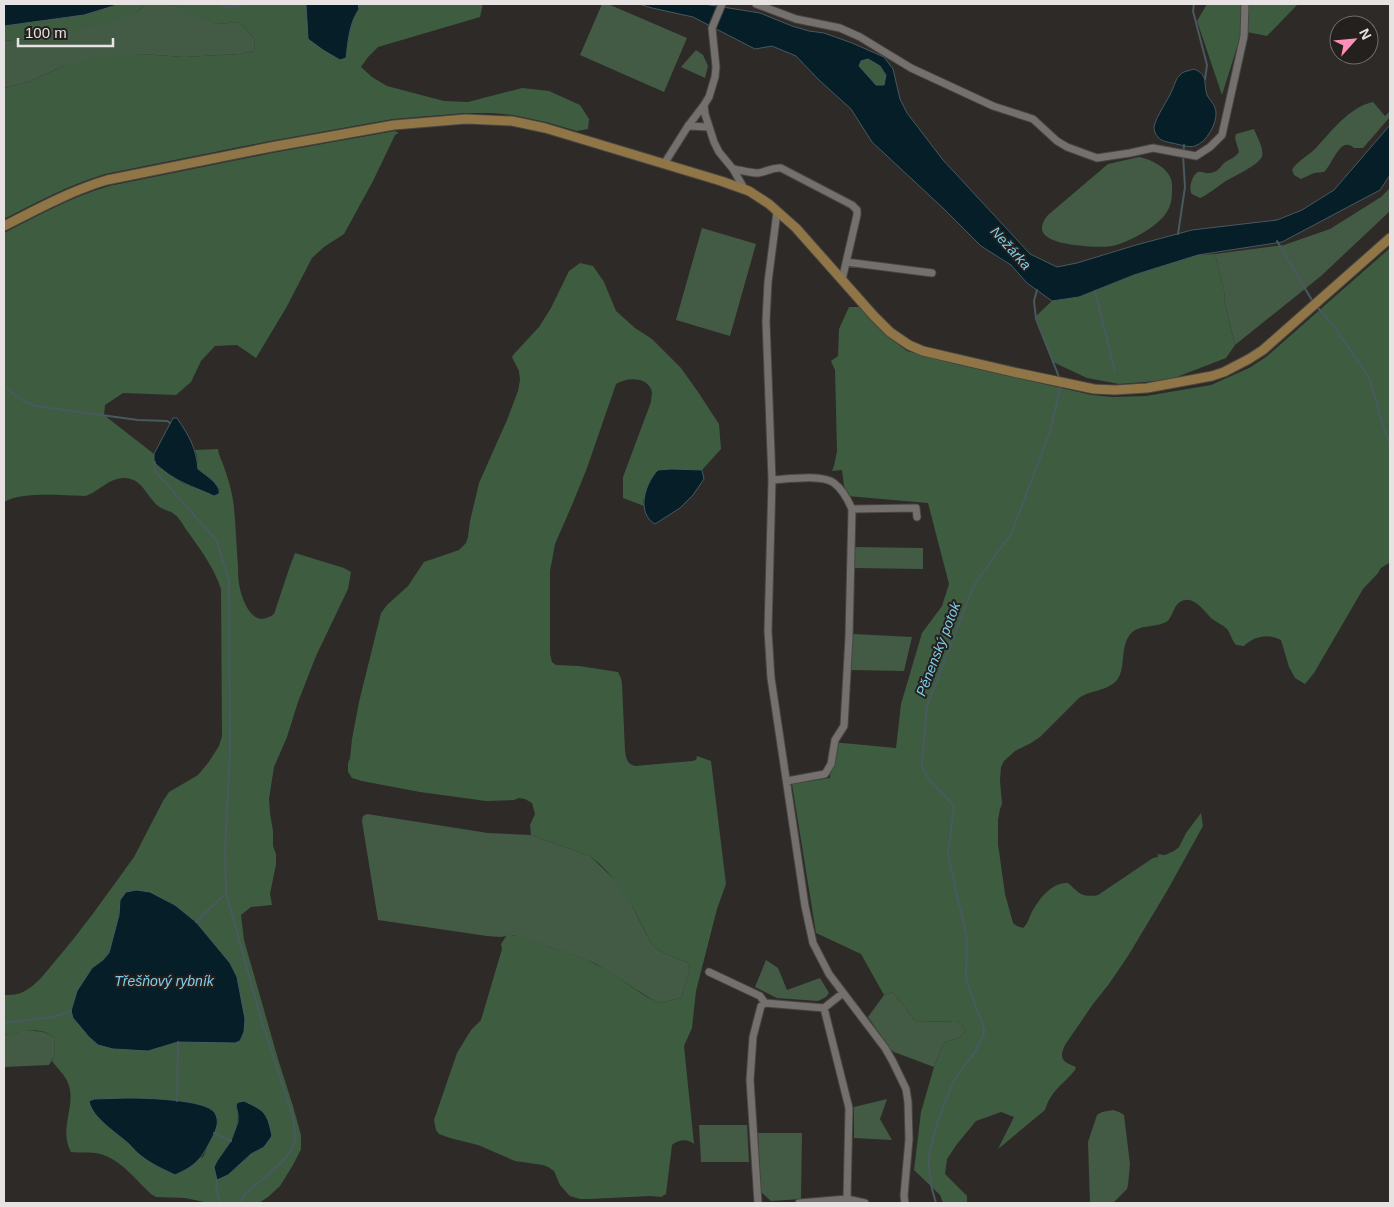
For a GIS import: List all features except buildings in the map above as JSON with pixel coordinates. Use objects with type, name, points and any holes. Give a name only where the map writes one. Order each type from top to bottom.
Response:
[{"type":"main road","points":[[4,226],[64,196],[107,180],[271,147],[394,125],[466,119],[512,121],[576,136],[745,190],[769,204],[796,228],[890,332],[908,345],[923,351],[1094,389],[1128,390],[1186,382],[1212,376],[1249,360],[1263,350],[1390,238]]},
{"type":"street","points":[[664,164],[709,97],[716,67],[712,28],[722,4]]},
{"type":"street","points":[[756,4],[796,19],[840,28],[860,37],[911,68],[993,106],[1033,119],[1057,141],[1067,147],[1097,158],[1153,148],[1196,156],[1210,148],[1222,135],[1244,36],[1245,4]]},
{"type":"street","points":[[704,105],[708,127],[714,142],[719,152],[734,169],[745,190]]},
{"type":"street","points":[[688,126],[708,127]]},
{"type":"street","points":[[734,169],[756,173],[764,172],[774,167],[781,168],[852,205],[857,210],[842,280]]},
{"type":"street","points":[[778,212],[768,282],[766,321],[772,480],[768,631],[772,678],[805,906],[813,943],[829,974],[885,1048],[906,1089],[909,1139],[904,1203]]},
{"type":"street","points":[[846,262],[932,273]]},
{"type":"street","points":[[772,480],[826,478],[835,483],[842,491],[852,509],[849,637],[844,726],[835,740],[831,764],[825,774],[787,780]]},
{"type":"street","points":[[852,509],[916,508],[917,517]]},
{"type":"street","points":[[709,972],[760,996],[765,1003],[824,1008],[843,993]]},
{"type":"street","points":[[758,1203],[750,1080],[753,1037],[762,1006],[765,1003]]},
{"type":"street","points":[[824,1008],[849,1108],[847,1200]]},
{"type":"street","points":[[799,1203],[847,1200],[865,1203]]},
{"type":"green space","points":[[120,4],[146,4],[138,11],[112,22],[35,38],[4,41],[4,26],[84,15]]},
{"type":"green space","points":[[146,4],[169,4],[217,24],[239,22],[255,39],[254,51],[239,54],[184,57],[141,54],[63,66],[29,82],[4,88],[4,41],[35,38],[138,11]]},
{"type":"green space","points":[[169,4],[306,4],[307,19],[346,58],[351,26],[359,9],[358,4],[483,4],[480,17],[378,47],[361,67],[372,77],[387,86],[444,101],[468,102],[522,88],[549,91],[580,105],[589,119],[588,129],[577,131],[513,115],[492,113],[466,113],[393,119],[105,174],[41,200],[4,219],[4,88],[29,82],[63,66],[99,57],[141,54],[184,57],[239,54],[254,51],[255,39],[239,22],[217,24],[191,15]]},
{"type":"green space","points":[[602,4],[608,4],[687,38],[664,92],[580,55]]},
{"type":"green space","points":[[1207,4],[1298,4],[1267,36],[1242,31],[1222,95],[1197,21]]},
{"type":"green space","points":[[696,50],[703,55],[708,66],[705,78],[681,67]]},
{"type":"green space","points":[[868,58],[880,66],[886,76],[884,85],[876,85],[859,66],[861,61]]},
{"type":"green space","points":[[1373,102],[1385,116],[1390,111],[1390,117],[1363,148],[1345,145],[1340,148],[1324,172],[1314,173],[1301,179],[1294,175],[1292,170],[1294,167],[1315,149],[1341,121],[1356,109]]},
{"type":"green space","points":[[1254,129],[1262,150],[1260,159],[1251,167],[1200,198],[1192,194],[1192,179],[1196,174],[1198,172],[1210,173],[1218,170],[1239,152],[1235,138],[1236,134]]},
{"type":"green space","points":[[395,131],[399,133],[395,135],[373,181],[344,234],[324,247],[312,258],[286,308],[256,358],[237,345],[215,346],[201,361],[191,382],[176,395],[123,393],[105,405],[104,415],[154,454],[154,462],[182,483],[214,496],[220,490],[198,469],[195,450],[218,449],[233,500],[240,589],[247,608],[256,617],[261,619],[267,618],[274,614],[295,553],[344,568],[351,572],[348,589],[316,656],[287,737],[274,767],[269,799],[273,846],[276,854],[270,894],[272,905],[251,907],[241,915],[244,940],[301,1135],[301,1149],[280,1186],[259,1203],[209,1203],[185,1198],[156,1197],[119,1163],[95,1153],[71,1152],[66,1135],[70,1091],[65,1077],[52,1061],[55,1039],[50,1034],[37,1031],[24,1031],[4,1035],[4,995],[23,992],[33,986],[45,974],[83,927],[134,857],[169,792],[198,775],[219,746],[222,736],[221,589],[207,559],[178,518],[159,507],[139,483],[129,478],[112,481],[85,496],[32,495],[4,502],[4,233],[68,201],[95,190],[272,153]],"holes":[[[121,900],[200,1042],[178,1042],[148,1051],[92,968],[104,959],[110,950]],[[145,1098],[195,1103],[218,1122],[203,1157],[164,1170],[140,1155],[130,1145],[94,1099]],[[236,1106],[264,1147],[251,1154],[228,1175],[217,1161],[226,1149],[236,1128]]]},
{"type":"green space","points":[[1139,157],[1162,167],[1170,176],[1172,182],[1170,205],[1159,222],[1135,237],[1107,247],[1067,244],[1055,241],[1043,233],[1042,225],[1048,215],[1108,164]]},
{"type":"green space","points":[[1390,188],[1390,211],[1321,276],[1235,345],[1215,254],[1284,245],[1330,229],[1381,197]]},
{"type":"green space","points":[[702,228],[756,244],[730,336],[676,320]]},
{"type":"green space","points":[[1390,248],[1390,563],[1381,568],[1363,589],[1314,673],[1305,684],[1295,678],[1289,667],[1281,640],[1266,636],[1252,640],[1244,646],[1236,645],[1225,627],[1211,618],[1193,601],[1185,600],[1177,604],[1167,621],[1132,632],[1126,641],[1120,675],[1113,684],[1079,698],[1040,737],[1015,751],[1004,761],[1001,767],[1002,804],[998,820],[998,844],[1005,894],[1013,923],[1023,928],[1039,901],[1057,885],[1068,883],[1081,894],[1088,896],[1098,895],[1153,858],[1158,857],[1156,854],[1165,855],[1174,851],[1179,847],[1186,833],[1201,813],[1203,826],[1128,956],[1065,1045],[1062,1054],[1063,1060],[1076,1067],[1075,1070],[1051,1097],[1045,1110],[998,1149],[1014,1117],[1001,1112],[976,1121],[947,1159],[945,1174],[967,1196],[967,1203],[943,1203],[940,1195],[914,1170],[921,1112],[934,1067],[944,1043],[960,1037],[965,1032],[963,1026],[957,1021],[916,1022],[893,992],[884,995],[861,954],[816,933],[792,784],[830,778],[832,742],[896,748],[901,704],[922,633],[942,606],[949,584],[928,503],[847,496],[842,470],[832,471],[837,451],[835,370],[831,361],[838,356],[839,329],[849,307],[860,307],[890,338],[907,351],[1092,395],[1112,397],[1146,396],[1211,385],[1249,368],[1266,357]]},
{"type":"green space","points":[[1215,254],[1235,345],[1226,358],[1169,380],[1119,384],[1087,378],[1053,362],[1036,316],[1052,301],[1079,297],[1134,275],[1198,255]]},
{"type":"green space","points":[[580,263],[593,266],[604,282],[616,311],[635,328],[652,339],[681,368],[719,424],[721,449],[702,470],[671,469],[643,500],[644,506],[623,498],[623,477],[651,402],[652,392],[648,385],[640,380],[625,380],[616,384],[587,468],[555,544],[550,571],[550,654],[552,662],[556,665],[579,666],[618,672],[622,684],[625,751],[629,762],[635,766],[692,761],[696,760],[697,756],[711,761],[726,884],[717,909],[696,991],[692,1028],[684,1046],[694,1144],[683,1140],[672,1145],[666,1194],[661,1197],[580,1199],[570,1196],[560,1185],[554,1171],[548,1167],[515,1161],[478,1145],[439,1134],[434,1120],[457,1053],[471,1030],[481,1020],[502,949],[501,944],[507,935],[526,938],[589,961],[660,1003],[681,998],[690,971],[689,963],[654,947],[626,896],[601,865],[590,856],[531,835],[530,825],[535,814],[532,803],[525,799],[486,801],[420,792],[362,781],[352,778],[348,772],[359,702],[381,613],[408,586],[424,562],[459,550],[466,543],[479,483],[518,391],[519,371],[512,357],[539,327],[551,308],[569,271]]},
{"type":"green space","points":[[855,547],[923,548],[923,569],[854,568]]},
{"type":"green space","points":[[853,634],[912,637],[904,671],[851,670]]},
{"type":"green space","points":[[367,814],[488,833],[531,835],[590,856],[615,880],[628,898],[654,947],[689,963],[690,971],[681,998],[660,1003],[654,1001],[596,964],[513,935],[487,936],[378,920],[362,821],[363,816]]},
{"type":"green space","points":[[766,960],[778,968],[787,990],[820,978],[829,993],[818,1001],[777,998],[755,987]]},
{"type":"green space","points":[[893,992],[916,1022],[957,1021],[963,1026],[965,1032],[960,1037],[944,1043],[934,1067],[890,1049],[868,1017],[884,995]]},
{"type":"green space","points":[[24,1031],[45,1033],[55,1039],[54,1057],[49,1065],[4,1067],[4,1035]]},
{"type":"green space","points":[[887,1099],[880,1119],[892,1140],[854,1138],[854,1107]]},
{"type":"green space","points":[[1113,1110],[1124,1115],[1130,1164],[1128,1185],[1127,1189],[1113,1203],[1090,1203],[1088,1142],[1097,1115]]},
{"type":"green space","points":[[699,1125],[747,1125],[749,1162],[701,1162]]},
{"type":"green space","points":[[758,1133],[802,1133],[801,1199],[771,1201],[761,1192]]},
{"type":"water","points":[[4,4],[120,4],[84,15],[4,26]]},
{"type":"water","points":[[306,4],[358,4],[359,9],[351,26],[348,39],[346,58],[340,60],[308,39]]},
{"type":"water","name":"Nežárka","points":[[639,4],[704,4],[760,13],[792,26],[824,33],[884,57],[893,69],[900,99],[907,113],[943,160],[1030,254],[1057,267],[1192,230],[1277,220],[1302,210],[1334,190],[1390,125],[1390,175],[1380,190],[1282,242],[1198,255],[1134,275],[1079,297],[1052,301],[1027,283],[1011,265],[981,246],[872,142],[851,109],[796,56],[772,46],[755,49],[693,17]],"holes":[[[868,59],[880,66],[886,75],[884,85],[876,85],[859,66],[861,61]]]},
{"type":"water","points":[[1194,69],[1199,71],[1204,77],[1207,95],[1214,105],[1216,116],[1213,127],[1203,141],[1195,146],[1186,146],[1162,140],[1154,131],[1157,118],[1178,78],[1183,73]]},
{"type":"water","points":[[173,418],[177,418],[191,442],[196,454],[198,469],[215,483],[219,494],[214,496],[180,481],[154,462],[154,454]]},
{"type":"water","points":[[658,470],[702,470],[704,479],[693,495],[680,508],[655,524],[649,520],[644,507],[645,493],[650,480]]},
{"type":"water","name":"Třešňový rybník","points":[[136,890],[150,892],[175,905],[196,922],[230,963],[237,977],[245,1019],[244,1032],[240,1041],[235,1043],[178,1042],[148,1051],[113,1049],[98,1045],[73,1018],[71,1011],[77,991],[92,968],[109,953],[119,915],[120,900],[126,892]]},
{"type":"water","points":[[94,1099],[174,1100],[210,1108],[215,1113],[217,1120],[215,1132],[201,1156],[189,1168],[175,1175],[153,1164],[137,1153],[100,1119],[89,1101]]},
{"type":"water","points":[[244,1101],[257,1107],[264,1113],[272,1136],[264,1147],[251,1154],[228,1175],[217,1180],[214,1167],[231,1141],[238,1122],[237,1103]]},
{"type":"waterway","points":[[219,4],[228,7],[255,4]]},
{"type":"waterway","points":[[1194,4],[1193,11],[1207,65],[1205,79]]},
{"type":"waterway","points":[[1178,234],[1185,187],[1184,145]]},
{"type":"waterway","points":[[1277,241],[1313,302]]},
{"type":"waterway","name":"Pěnenský potok","points":[[1037,290],[1034,301],[1036,319],[1059,377]]},
{"type":"waterway","points":[[1095,291],[1115,371]]},
{"type":"waterway","points":[[1317,307],[1334,326],[1369,378],[1390,444]]},
{"type":"waterway","name":"Pěnenský potok","points":[[936,1203],[928,1159],[937,1123],[954,1080],[975,1052],[984,1034],[984,1028],[966,980],[967,939],[948,855],[954,806],[928,778],[922,767],[927,706],[974,585],[1011,534],[1050,432],[1061,384]]},
{"type":"waterway","points":[[4,387],[22,400],[35,406],[138,420],[167,421],[170,423]]},
{"type":"waterway","points":[[155,462],[155,471],[217,541],[229,581],[230,750],[225,850],[226,893],[262,1022],[293,1117],[296,1139],[291,1151],[283,1161],[243,1196],[241,1203]]},
{"type":"waterway","points":[[196,922],[226,893]]},
{"type":"waterway","points":[[4,1023],[53,1017],[71,1011]]},
{"type":"waterway","points":[[177,1101],[178,1042]]},
{"type":"waterway","points":[[214,1133],[231,1141]]},
{"type":"waterway","points":[[217,1180],[216,1188],[220,1203]]}]
